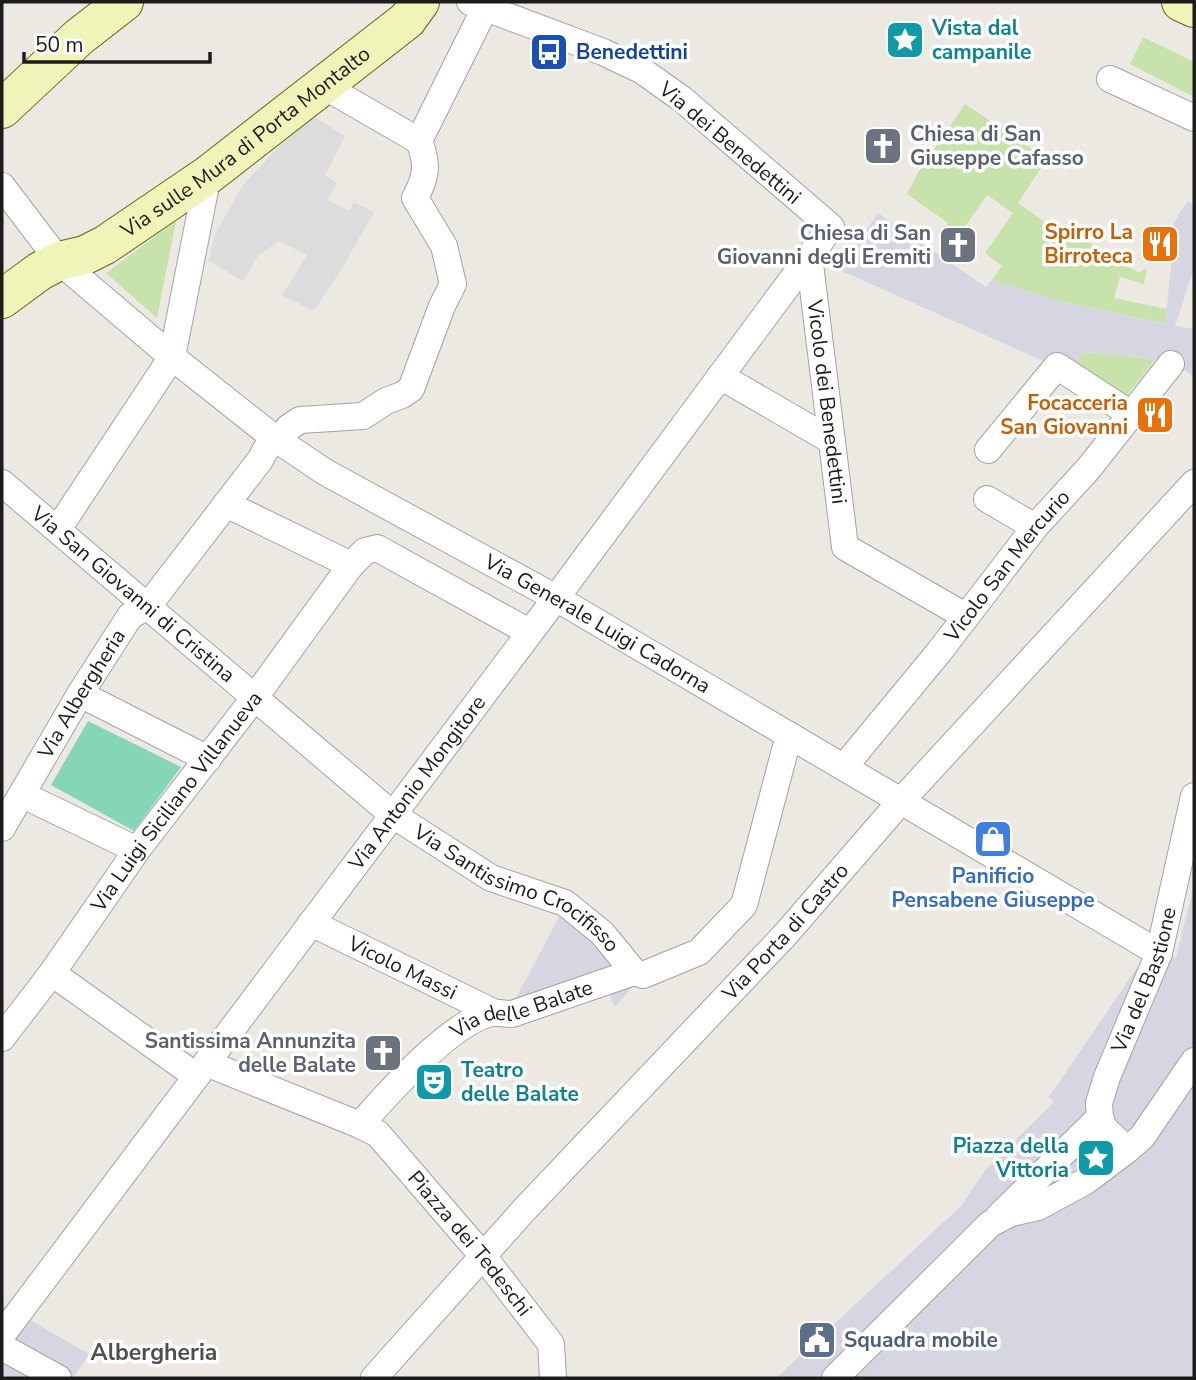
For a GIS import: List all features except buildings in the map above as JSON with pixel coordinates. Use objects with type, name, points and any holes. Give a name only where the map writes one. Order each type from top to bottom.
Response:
[{"type":"street","points":[[79,37],[108,2]]},
{"type":"street","points":[[2,109],[79,37],[124,2]]},
{"type":"street","name":"Via sulle Mura di Porta Montalto","points":[[2,299],[40,271],[59,261],[85,255],[105,245],[208,175],[407,20],[420,2]]},
{"type":"street","points":[[1181,2],[1194,8]]},
{"type":"street","points":[[322,85],[419,141],[478,5]]},
{"type":"street","name":"Via dei Benedettini","points":[[478,5],[603,52],[641,70],[682,99],[831,227]]},
{"type":"street","points":[[1110,79],[1194,118]]},
{"type":"street","name":"Via Albergheria","points":[[2,828],[79,694],[130,616],[148,606],[277,439],[300,420],[363,416],[411,389],[453,284],[444,246],[415,198],[424,182],[425,158],[419,141]]},
{"type":"street","points":[[58,529],[172,357],[208,175]]},
{"type":"street","name":"Via Generale Luigi Cadorna","points":[[2,186],[59,261],[172,357],[277,439],[325,472],[556,598],[1159,953]]},
{"type":"street","name":"Via Antonio Mongitore","points":[[2,1335],[831,227]]},
{"type":"street","name":"Vicolo dei Benedettini","points":[[809,256],[845,547],[965,616]]},
{"type":"street","name":"Vicolo San Mercurio","points":[[844,767],[1035,527],[1089,468],[1171,364]]},
{"type":"street","points":[[988,450],[1057,366],[1132,415]]},
{"type":"street","points":[[720,376],[832,441]]},
{"type":"street","name":"Via San Giovanni di Cristina","points":[[2,483],[393,814]]},
{"type":"street","name":"Via Porta di Castro","points":[[374,1378],[483,1256],[785,935],[901,801],[1194,484]]},
{"type":"street","points":[[987,499],[1035,527]]},
{"type":"street","points":[[226,504],[351,565],[365,551],[377,548],[530,632]]},
{"type":"street","name":"Via Luigi Siciliano Villanueva","points":[[2,1038],[52,973],[137,850],[255,697],[351,565]]},
{"type":"street","points":[[79,694],[208,759]]},
{"type":"street","name":"Via delle Balate","points":[[360,1125],[400,1079],[466,1023],[493,1012],[512,1014],[634,972],[643,975],[699,952],[744,905],[789,735]]},
{"type":"street","points":[[23,795],[137,850]]},
{"type":"street","name":"Via del Bastione","points":[[1100,1118],[1099,1103],[1107,1077],[1159,953],[1194,796]]},
{"type":"street","name":"Via Santissimo Crocifisso","points":[[393,814],[491,878],[565,904],[602,933],[634,972]]},
{"type":"street","name":"Vicolo Massi","points":[[311,923],[493,1012]]},
{"type":"street","points":[[52,973],[201,1070],[360,1125]]},
{"type":"street","points":[[990,1224],[1011,1213],[1038,1208],[1086,1181],[1128,1150],[1142,1137],[1194,1061]]},
{"type":"street","points":[[842,1376],[990,1224],[1100,1118],[1113,1139],[1128,1150]]},
{"type":"street","name":"Piazza dei Tedeschi","points":[[360,1125],[377,1134],[483,1256],[551,1344],[552,1378]]},
{"type":"street","points":[[2,1347],[58,1378]]},
{"type":"green space","points":[[1143,37],[1194,62],[1194,97],[1130,64]]},
{"type":"green space","points":[[965,104],[1047,159],[1018,203],[1056,230],[1061,225],[1139,273],[1147,268],[1144,284],[1120,277],[1114,298],[1167,309],[1166,324],[1055,300],[992,280],[1002,266],[985,253],[1013,213],[987,195],[958,237],[946,228],[948,223],[907,194],[917,174]]},
{"type":"green space","points":[[176,221],[157,318],[106,273]]},
{"type":"green space","points":[[1083,352],[1156,359],[1127,395],[1076,364]]},
{"type":"green space","points":[[88,721],[181,767],[134,831],[51,785]]},
{"type":"shaded area","points":[[314,117],[345,136],[325,175],[337,183],[328,200],[349,211],[354,202],[374,212],[314,311],[282,295],[307,255],[279,241],[258,256],[243,281],[209,261],[214,236],[243,185],[302,122]]},
{"type":"shaded area","points":[[1187,201],[1194,205],[1194,268],[1175,326],[1194,329],[1194,377],[1156,359],[1084,352],[1076,364],[1050,364],[842,271],[878,213],[986,287],[992,280],[1055,300],[1165,324],[1173,250],[1166,236]]},
{"type":"shaded area","name":"Piazza della Vittoria","points":[[1194,884],[1194,1378],[776,1378],[961,1206],[986,1169],[1054,1102],[1049,1097],[1143,959],[1159,953],[1176,958]]},
{"type":"shaded area","points":[[571,894],[591,907],[643,975],[615,1007],[604,985],[511,1008]]},
{"type":"shaded area","points":[[2,1304],[89,1354],[73,1378],[2,1378]]},
{"type":"place","name":"Vista dal campanile","points":[[905,40]]},
{"type":"place","name":"Benedettini","points":[[549,52]]},
{"type":"place","name":"Chiesa di San Giuseppe Cafasso","points":[[883,146]]},
{"type":"place","name":"Spirro La Birroteca","points":[[1160,244]]},
{"type":"place","name":"Chiesa di San Giovanni degli Eremiti","points":[[958,245]]},
{"type":"place","name":"Focacceria San Giovanni","points":[[1155,415]]},
{"type":"place","name":"Panificio Pensabene Giuseppe","points":[[993,839]]},
{"type":"place","name":"Santissima Annunzita delle Balate","points":[[383,1053]]},
{"type":"place","name":"Teatro delle Balate","points":[[434,1082]]},
{"type":"place","name":"Piazza della Vittoria","points":[[1096,1158]]},
{"type":"place","name":"Squadra mobile","points":[[817,1340]]},
{"type":"district","name":"Albergheria","points":[[154,1352]]}]
